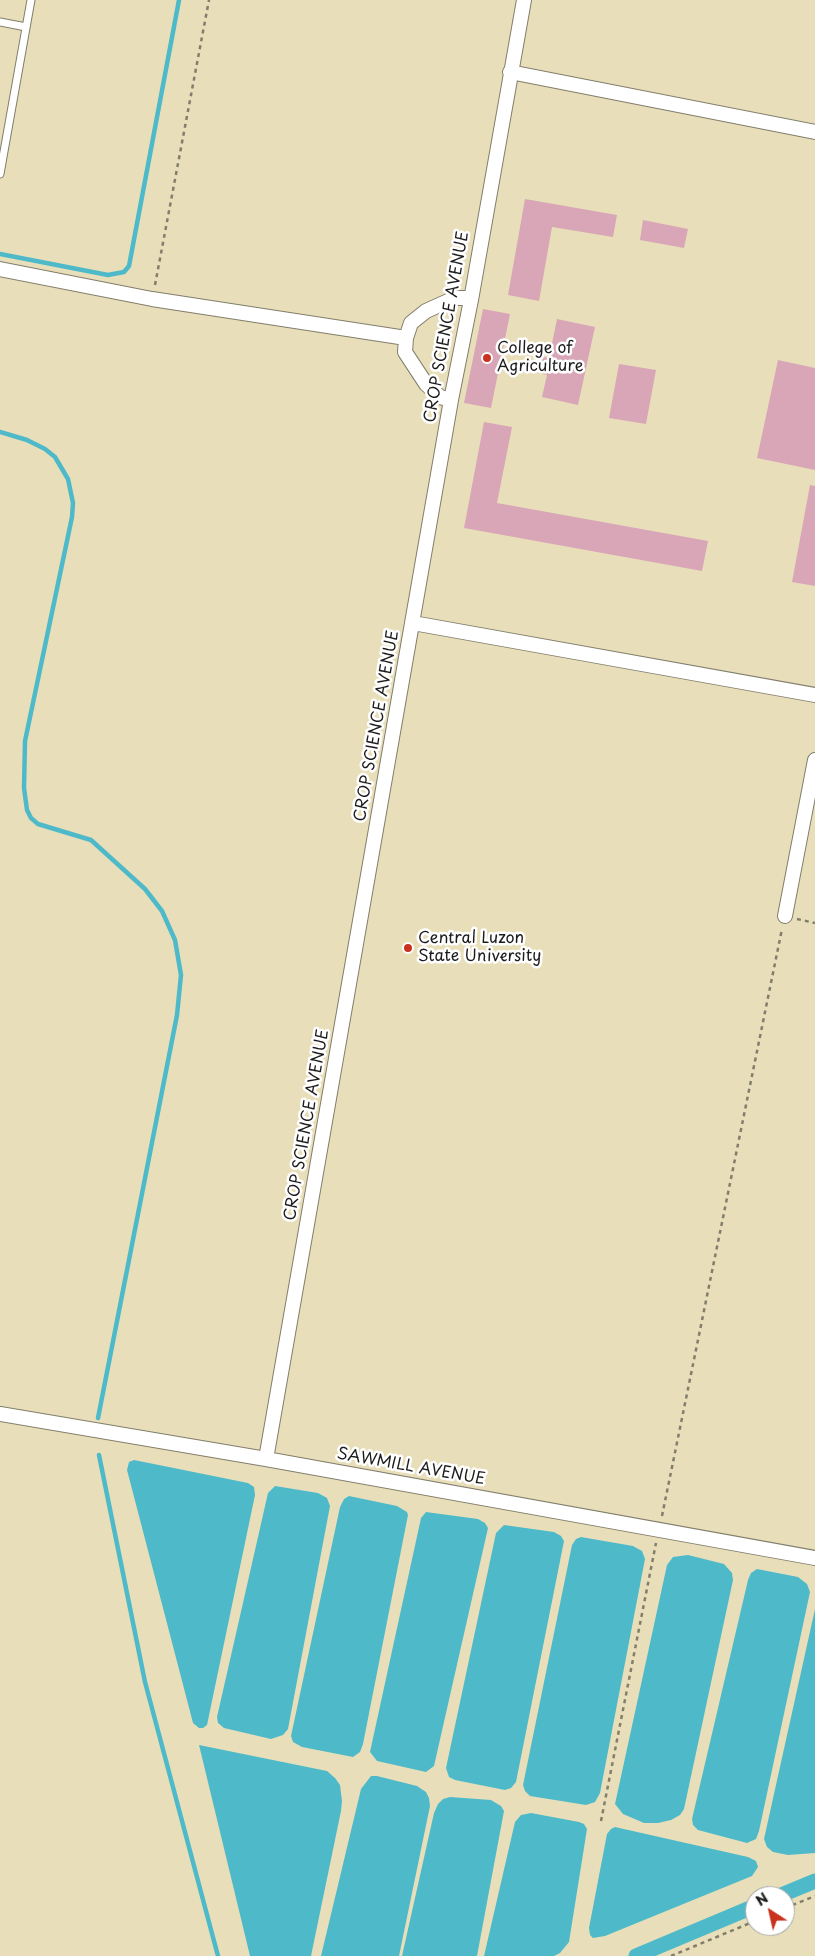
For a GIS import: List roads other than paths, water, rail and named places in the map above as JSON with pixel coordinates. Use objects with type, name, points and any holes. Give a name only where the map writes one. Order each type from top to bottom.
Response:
[{"type":"street","name":"CROP SCIENCE AVENUE","points":[[266,1459],[451,400],[471,300],[524,0]]},
{"type":"street","points":[[510,72],[815,132]]},
{"type":"street","points":[[0,269],[152,299],[406,338]]},
{"type":"street","points":[[451,400],[440,397],[426,384],[405,352],[406,338],[412,323],[426,311],[455,298],[471,300]]},
{"type":"street","points":[[413,623],[815,695]]},
{"type":"street","points":[[785,916],[815,760]]},
{"type":"street","name":"SAWMILL AVENUE","points":[[0,1414],[266,1459],[815,1558]]},
{"type":"lane","points":[[0,174],[30,0]]},
{"type":"lane","points":[[0,22],[26,27]]},
{"type":"water","points":[[134,1460],[248,1483],[254,1487],[255,1495],[207,1725],[203,1728],[199,1728],[193,1723],[127,1470],[129,1462]]},
{"type":"water","points":[[275,1486],[318,1493],[327,1498],[330,1506],[288,1729],[283,1735],[271,1739],[224,1728],[218,1723],[217,1717],[268,1493]]},
{"type":"water","points":[[349,1496],[397,1506],[407,1512],[408,1515],[363,1744],[360,1752],[353,1757],[302,1747],[293,1742],[291,1736],[340,1507],[344,1499]]},
{"type":"water","points":[[426,1512],[478,1519],[485,1523],[488,1528],[434,1766],[426,1772],[377,1761],[370,1752],[421,1518]]},
{"type":"water","points":[[504,1525],[554,1532],[561,1536],[564,1541],[516,1782],[511,1788],[505,1790],[455,1780],[449,1777],[446,1768],[496,1533]]},
{"type":"water","points":[[581,1537],[633,1546],[642,1551],[645,1559],[600,1793],[595,1802],[586,1805],[530,1796],[525,1791],[523,1785],[572,1545],[576,1539]]},
{"type":"water","points":[[688,1555],[724,1564],[732,1573],[733,1580],[684,1809],[680,1815],[671,1820],[658,1823],[644,1823],[623,1814],[615,1804],[667,1565],[673,1557]]},
{"type":"water","points":[[757,1569],[798,1577],[807,1584],[810,1592],[759,1831],[756,1839],[747,1843],[698,1830],[693,1825],[692,1819],[748,1580],[751,1573]]},
{"type":"water","points":[[815,1609],[815,1853],[788,1855],[773,1852],[767,1847],[764,1839]]},
{"type":"water","points":[[199,1745],[327,1771],[340,1785],[341,1811],[311,1956],[250,1956]]},
{"type":"water","points":[[371,1776],[417,1786],[426,1792],[429,1798],[430,1806],[399,1956],[321,1956],[361,1789]]},
{"type":"water","points":[[450,1797],[491,1800],[501,1806],[504,1811],[477,1956],[402,1956],[434,1813],[438,1804],[443,1799]]},
{"type":"water","points":[[531,1813],[579,1822],[584,1824],[587,1829],[569,1942],[560,1953],[554,1956],[484,1956],[515,1822],[521,1815]]},
{"type":"water","points":[[615,1827],[748,1857],[756,1861],[758,1867],[752,1876],[605,1936],[593,1938],[590,1935],[589,1928],[607,1834]]},
{"type":"waterway","points":[[0,254],[108,275],[124,272],[129,266],[179,0]]},
{"type":"waterway","points":[[0,432],[27,440],[45,449],[55,457],[68,479],[73,503],[72,517],[25,741],[24,788],[27,810],[31,818],[38,824],[91,840],[145,889],[162,911],[175,940],[181,975],[177,1015],[98,1418]]},
{"type":"waterway","points":[[99,1455],[145,1682],[218,1956]]},
{"type":"waterway","points":[[795,1889],[815,1881]]},
{"type":"waterway","points":[[636,1956],[745,1910]]},
{"type":"place","name":"College of Agriculture","points":[[487,358]]},
{"type":"place","name":"Central Luzon State University","points":[[408,948]]}]
